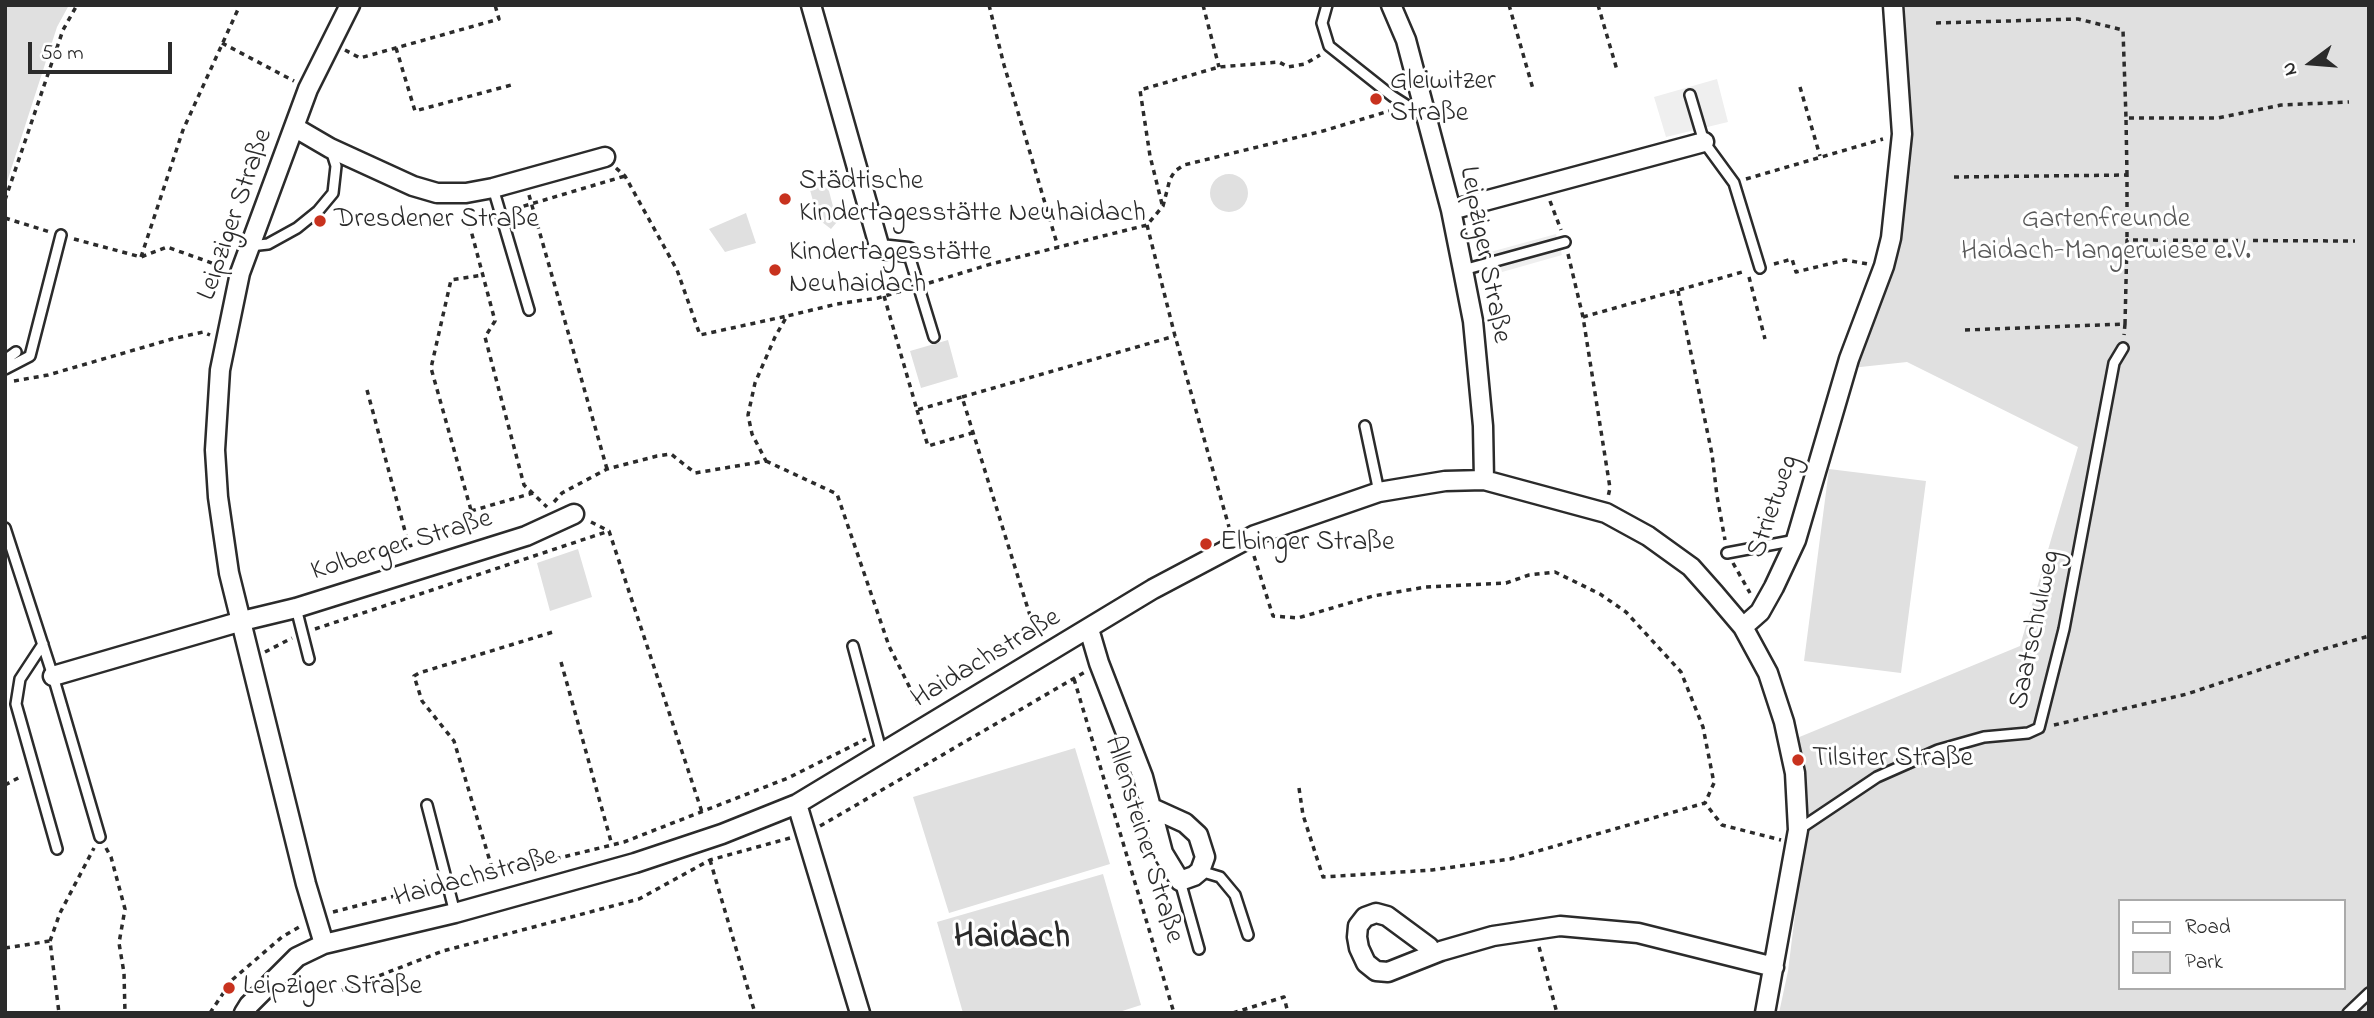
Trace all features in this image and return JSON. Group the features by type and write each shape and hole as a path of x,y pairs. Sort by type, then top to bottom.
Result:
{"street":[{"name":"Leipziger Straße","path":"324,944 315,917 223,538 215,450 220,370 240,273 308,89 350,5"},
{"path":"811,5 880,249 908,252"},
{"name":"Leipziger Straße","path":"1391,5 1406,40 1451,210 1463,270 1474,334 1483,426 1484,480"},
{"name":"Strietweg","path":"1743,627 1760,612 1796,540 1849,359 1884,266 1895,210 1902,134 1893,5"},
{"path":"294,127 330,148 412,186 437,193 466,193 493,188 605,157"},
{"path":"1451,210 1704,142"},
{"name":"Haidachstraße","path":"244,1013 248,1005 297,957 324,944 454,913 635,863 722,834 797,804 1153,589 1249,539 1379,492 1446,481 1484,480 1606,513 1648,536 1691,567 1743,627"},
{"name":"Kolberger Straße","path":"53,676 296,608 526,536 574,514"},
{"path":"1743,627 1768,673 1784,722 1795,773 1797,837 1765,1013"},
{"path":"1089,629 1099,663 1143,777 1163,853 1180,881 1200,871 1205,858 1203,847 1194,830 1169,814 1152,808"},
{"path":"797,804 860,1013"},
{"path":"1432,954 1493,936 1560,926 1638,933 1774,967"}],"lane":[{"path":"1327,5 1322,23 1329,46 1392,96 1426,118"},
{"path":"1690,95 1704,142 1734,183 1760,268"},
{"path":"250,246 268,244 297,228 318,211 333,193 336,166 330,148"},
{"path":"493,188 529,310"},
{"path":"5,369 30,356 61,235"},
{"path":"1463,270 1565,242"},
{"path":"908,252 934,337"},
{"name":"Saatschulweg","path":"1797,837 1877,777 1938,750 1984,737 2028,733 2039,728 2064,629 2114,363 2123,348"},
{"path":"5,360 16,352"},
{"path":"1365,426 1379,492"},
{"path":"5,528 53,676 100,837"},
{"path":"1727,552 1796,540"},
{"path":"296,608 309,659"},
{"path":"43,644 20,679 16,704 57,849"},
{"path":"853,646 882,754"},
{"path":"427,805 454,913"},
{"path":"1200,871 1220,877 1235,895 1248,935"},
{"path":"1180,881 1199,949"},
{"path":"2348,1013 2369,993"}],"path":[{"path":"5,200 62,30 77,5"},
{"path":"141,257 183,130 240,5"},
{"path":"325,55 342,49 360,58 499,19 495,5"},
{"path":"989,5 1058,247"},
{"path":"1203,5 1219,67"},
{"path":"1509,5 1533,89"},
{"path":"1598,5 1617,71"},
{"path":"1936,23 2078,19 2123,30 2127,175 2123,348"},
{"path":"222,43 308,89"},
{"path":"1163,206 1150,156 1140,90 1219,67 1279,62 1288,67 1305,64 1318,57 1329,46"},
{"path":"396,48 415,111 515,84"},
{"path":"1800,88 1820,156"},
{"path":"2126,118 2218,118 2281,105 2350,102"},
{"path":"1734,183 1902,134"},
{"path":"605,157 625,176 677,270 700,335 787,316"},
{"path":"1954,177 2127,175"},
{"path":"525,180 607,469"},
{"path":"1544,185 1565,242 1583,317 1610,488 1606,513"},
{"path":"5,218 141,257 167,247 240,273"},
{"path":"1147,225 1175,336 1231,533 1233,523"},
{"path":"2127,240 2355,241"},
{"path":"1760,268 1792,258 1796,272 1845,260 1884,266"},
{"path":"1583,317 1747,271 1765,339"},
{"path":"367,390 409,546 475,528 431,368 451,280 483,275"},
{"path":"1678,291 1713,454 1727,552 1760,612"},
{"path":"884,296 928,446 972,433"},
{"path":"1965,330 2125,324"},
{"path":"5,383 48,375 204,332 226,340"},
{"path":"917,410 1175,336"},
{"path":"961,397 1042,657"},
{"path":"766,461 838,494 889,646 920,708 909,714"},
{"path":"471,511 533,493"},
{"path":"574,514 609,531 702,812"},
{"path":"252,658 303,633 609,531"},
{"path":"1249,539 1273,616 1298,618 1373,596 1426,587 1506,583 1529,575 1555,572 1600,594 1626,612 1681,672 1703,727 1714,783 1705,803 1510,859 1432,870 1323,877 1303,815 1299,788"},
{"path":"492,868 454,741 422,701 414,676 553,632"},
{"path":"1037,639 1047,633"},
{"path":"2039,728 2187,694 2369,636"},
{"path":"561,662 612,845"},
{"name":"Allensteiner Straße","path":"1074,679 1174,1013"},
{"path":"210,1013 232,980 282,937 315,917 446,883 492,868 555,859 624,842 788,778 875,734"},
{"path":"1705,803 1722,825 1797,837"},
{"path":"59,1013 50,940 60,913 100,837"},
{"path":"100,837 111,857 125,909 119,943 124,973 125,1013"},
{"path":"710,860 755,1013"},
{"path":"1534,929 1557,1013"},
{"path":"5,948 50,940"},
{"path":"1233,1013 1284,997 1288,1013"}],"shaded area":[{"path":"1717,79 1728,122 1666,137 1654,97"},
{"path":"1556,234 1562,255 1488,276 1483,254"}],"green space":[{"path":"5,5 69,5 57,27 5,188"},
{"name":"Gartenfreunde Haidach-Mangerwiese e.V.","path":"1896,5 2369,5 2369,1013 1779,1013 1788,971 1804,843 1804,776 1797,738 2020,646 2078,447 1907,362 1851,368 1892,246"},
{"path":"1229,174 1242,180 1248,193 1242,206 1229,212 1216,206 1210,193 1216,180"},
{"path":"820,180 829,191 837,222 831,229 818,219 810,190"},
{"path":"746,213 756,243 725,252 709,229"},
{"path":"948,340 958,377 921,388 910,351"},
{"path":"1829,469 1926,481 1901,673 1804,661"},
{"path":"578,549 592,597 550,611 537,563"},
{"path":"1075,748 1110,864 949,913 913,797"},
{"path":"1103,874 1141,1005 1116,1013 963,1013 937,922"}],"place":[{"name":"Gleiwitzer Straße","path":"1376,99"},
{"name":"Städtische Kindertagesstätte Neuhaidach","path":"785,199"},
{"name":"Dresdener Straße","path":"320,221"},
{"name":"Kindertagesstätte Neuhaidach","path":"775,270"},
{"name":"Elbinger Straße","path":"1206,544"},
{"name":"Tilsiter Straße","path":"1798,760"},
{"name":"Leipziger Straße","path":"229,988"}],"district":[{"name":"Haidach","path":"1012,940"}]}
